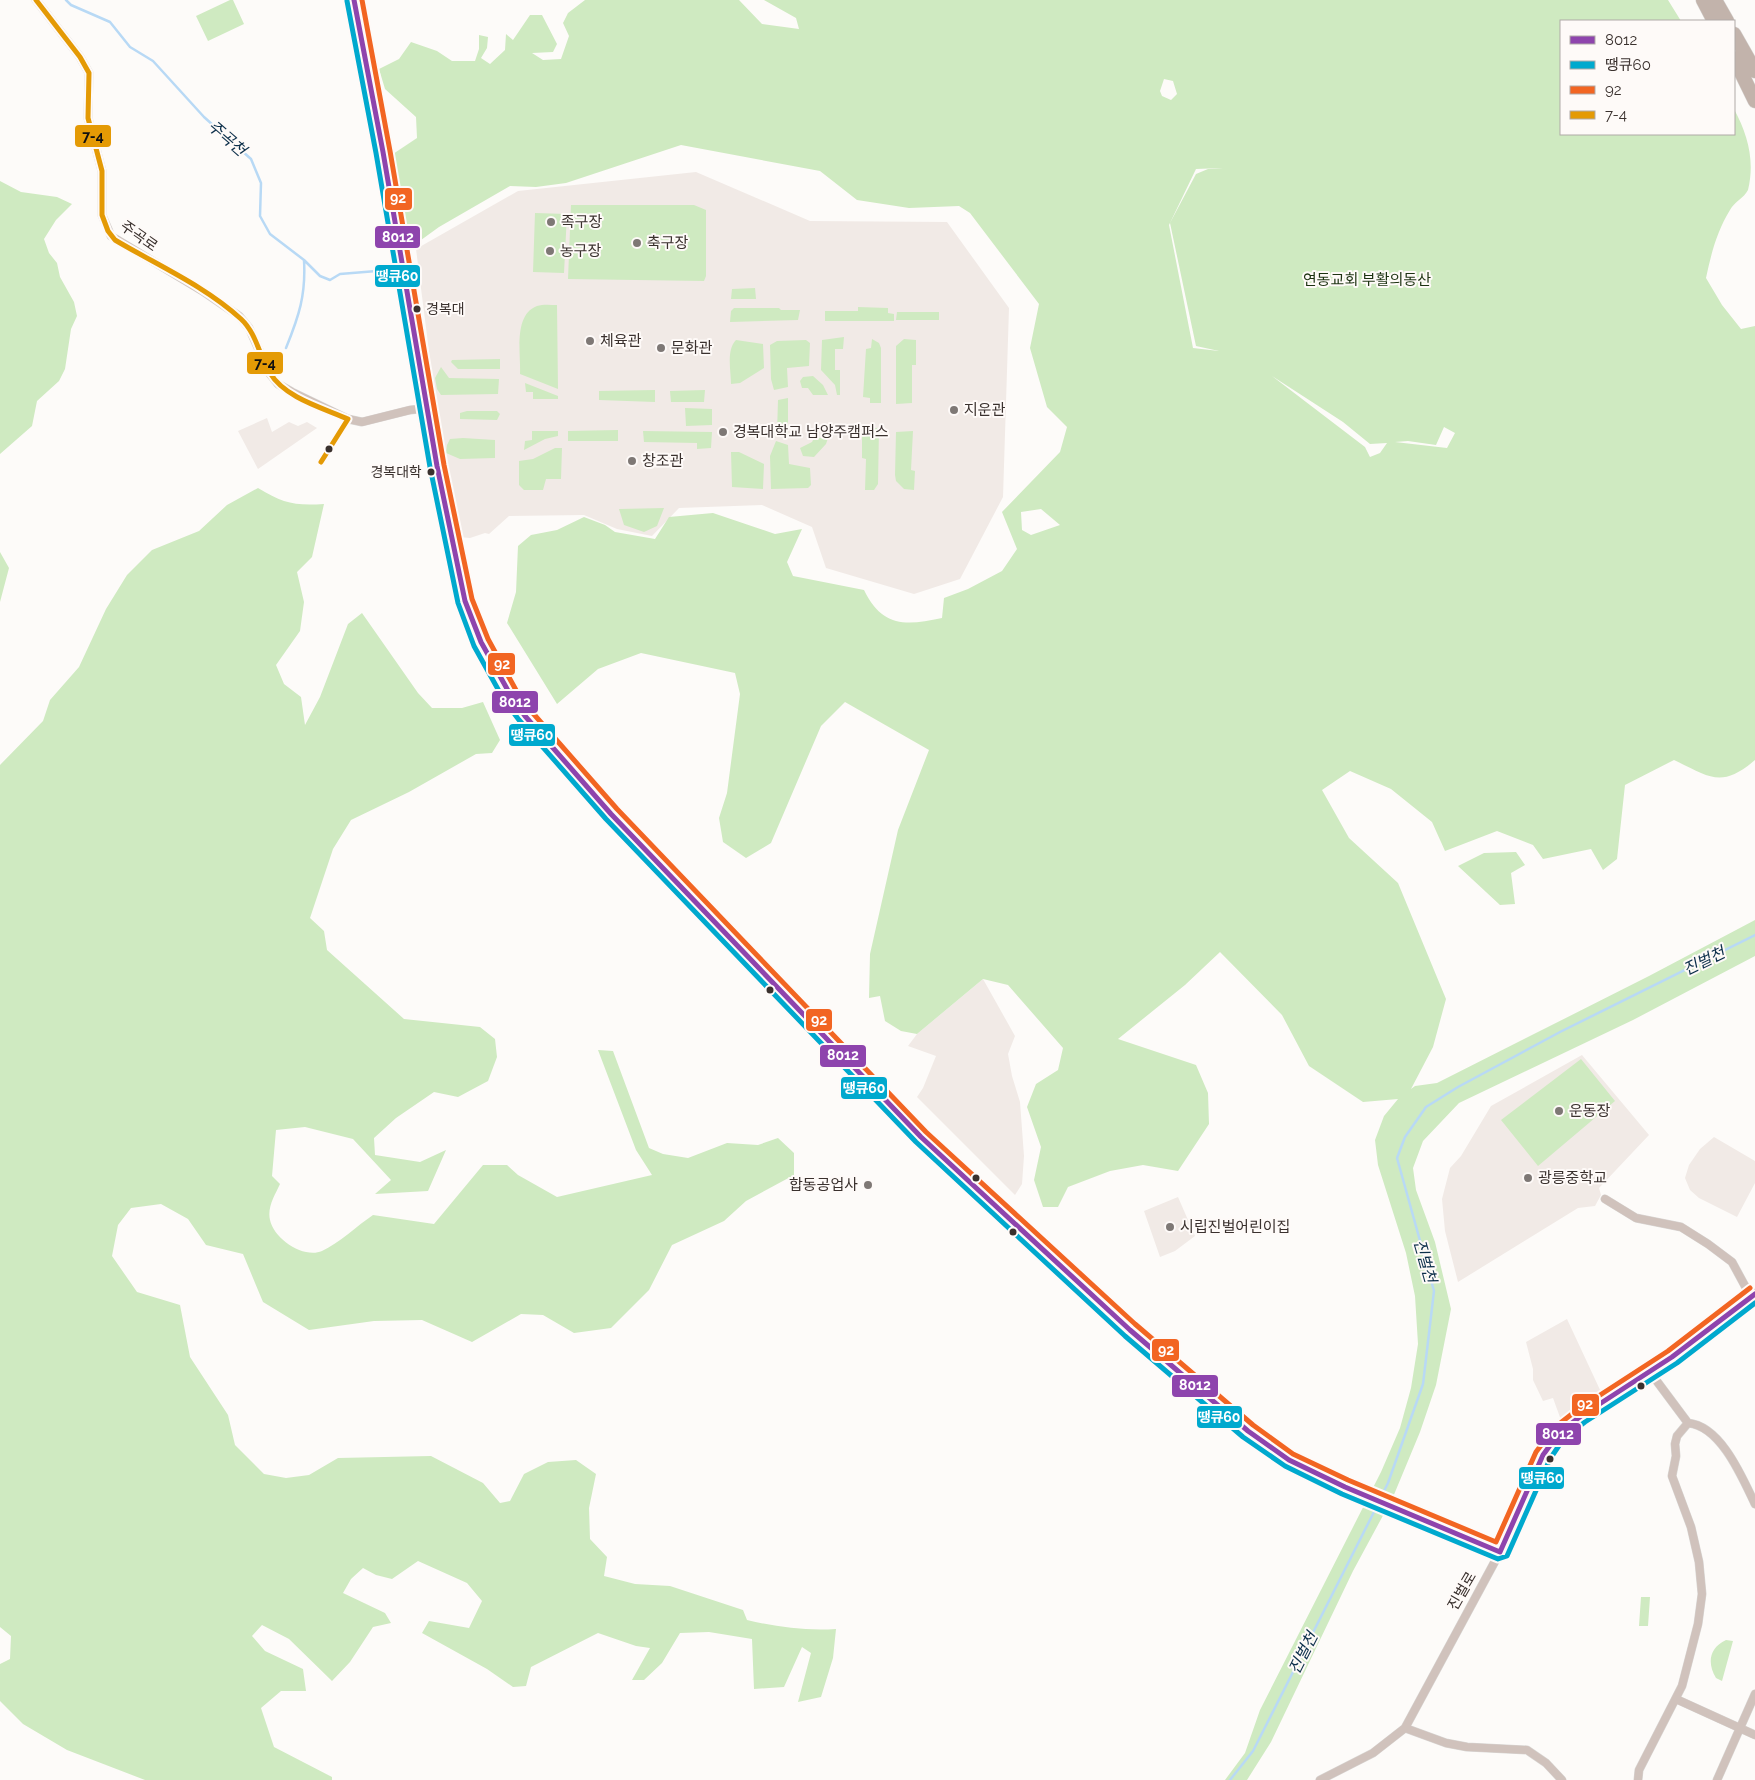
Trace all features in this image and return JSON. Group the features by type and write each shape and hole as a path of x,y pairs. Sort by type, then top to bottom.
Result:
{"highway":[{"path":"1703,0 1713,20"},
{"path":"1714,0 1726,20"},
{"path":"1735,36 1755,71"},
{"path":"1735,60 1755,100"}],"street":[{"name":"주곡로","path":"36,0 80,57 89,73 88,118 102,172 102,215 111,236 204,292 239,316 249,328 270,374 278,384 292,392 348,419 362,422 410,410 429,408"},
{"path":"354,0 429,408 437,466 467,608 492,664 525,716 611,814 921,1137 1130,1330 1271,1450 1297,1465 1500,1552"},
{"path":"1605,1199 1636,1218 1681,1227 1708,1244 1732,1262 1753,1295"},
{"name":"진벌로","path":"1320,1780 1374,1752 1405,1728 1500,1552 1524,1495 1552,1442 1568,1424 1650,1372 1753,1295"},
{"path":"1650,1372 1688,1423 1697,1424 1714,1435 1733,1462 1755,1504"},
{"path":"1638,1780 1642,1764 1676,1699 1692,1650 1702,1594 1699,1562 1691,1527 1672,1476 1677,1436 1688,1423"},
{"path":"1717,1780 1755,1694"},
{"path":"1676,1699 1755,1735"},
{"path":"1405,1728 1446,1743 1467,1747 1527,1750 1541,1759 1562,1780"}],"shaded area":[{"name":"경복대학교 남양주캠퍼스","path":"696,172 810,221 947,222 1009,308 1003,497 960,579 914,594 826,568 812,527 762,505 679,508 652,536 617,529 584,515 509,516 489,534 485,533 470,538 459,537 431,367 416,249 518,191"},
{"path":"267,418 272,432 289,422 298,426 307,422 317,428 258,469 238,431"},
{"path":"983,979 1015,1036 1008,1054 1020,1102 1024,1156 1022,1184 1015,1195 917,1097 923,1088 936,1056 908,1046 917,1034"},
{"name":"광릉중학교","path":"1582,1055 1649,1135 1599,1188 1601,1195 1595,1206 1578,1208 1458,1282 1445,1231 1442,1199 1450,1168 1461,1156 1491,1106"},
{"path":"1714,1137 1755,1161 1755,1183 1737,1217 1699,1198 1690,1190 1685,1178 1689,1165 1700,1149"},
{"name":"시립진벌어린이집","path":"1178,1197 1195,1236 1175,1251 1160,1257 1144,1211"},
{"path":"1567,1319 1601,1392 1596,1398 1561,1420 1553,1398 1543,1401 1533,1380 1533,1369 1526,1342"}],"green space":[{"path":"233,0 244,24 208,41 196,16"},
{"name":"연동교회 부활의동산","path":"585,0 739,0 762,24 799,29 796,18 764,0 1668,0 1680,20 1560,20 1560,135 1735,135 1735,111 1743,129 1749,148 1751,169 1748,190 1732,207 1721,226 1712,251 1706,278 1722,305 1741,329 1755,326 1755,760 1733,775 1715,777 1706,775 1674,760 1625,785 1617,859 1603,870 1591,849 1543,859 1533,845 1497,831 1445,851 1432,822 1391,789 1350,771 1322,790 1349,838 1398,883 1446,999 1433,1047 1411,1089 1415,1086 1437,1083 1755,920 1755,956 1633,1020 1459,1103 1423,1141 1413,1168 1416,1190 1435,1242 1451,1309 1436,1385 1420,1432 1393,1497 1353,1571 1271,1742 1247,1780 1225,1780 1245,1753 1260,1710 1381,1472 1400,1428 1411,1388 1418,1344 1415,1296 1406,1253 1378,1165 1375,1140 1384,1116 1398,1099 1363,1102 1309,1066 1282,1015 1220,952 1185,985 1118,1039 1196,1065 1208,1093 1209,1124 1178,1171 1143,1165 1110,1171 1068,1187 1058,1207 1043,1207 1034,1180 1041,1147 1027,1107 1036,1084 1058,1070 1063,1048 1008,985 983,979 917,1034 901,1031 885,1021 880,996 869,998 870,954 898,830 929,750 845,702 821,726 771,843 746,858 723,842 719,818 727,793 740,694 735,673 641,653 598,669 557,704 507,623 516,592 518,546 531,535 557,530 584,517 605,525 615,532 655,539 669,517 713,513 775,534 802,529 787,562 793,576 864,590 879,611 896,621 929,621 942,618 944,598 968,589 1002,571 1017,549 1002,512 1060,452 1067,427 1047,407 1030,348 1039,304 970,213 959,206 909,208 857,200 820,171 681,145 566,183 536,187 510,186 439,227 410,248 390,156 417,138 416,117 385,89 379,69 399,59 411,42 437,51 452,61 475,61 479,49 479,35 488,37 487,48 481,58 490,64 505,50 506,34 513,40 530,15 542,15 557,44 553,52 532,53 543,60 561,59 569,36 563,23 568,13","holes":["1164,79 1173,81 1177,94 1171,100 1162,96 1160,91","1223,168 1208,169 1196,174 1170,223 1196,346 1219,351 1193,348 1169,225 1196,169","1272,376 1343,422 1370,444 1387,443 1380,453 1370,457 1365,447","1444,427 1455,433 1447,448 1395,442 1408,441 1436,445","1041,509 1060,525 1031,535 1022,530 1021,512"]},
{"path":"0,181 21,192 57,197 72,204 56,220 44,239 49,253 57,263 60,277 74,302 77,316 71,329 65,369 59,381 37,401 32,426 0,454"},
{"name":"축구장","path":"571,205 694,205 706,210 706,276 704,281 568,279"},
{"name":"농구장","path":"535,213 567,214 564,273 533,272"},
{"path":"755,288 756,299 731,299 732,289"},
{"path":"539,305 557,305 558,389 520,374 519,346 521,326 529,311"},
{"path":"858,307 888,308 888,313 894,314 894,321 825,321 825,311 858,311"},
{"path":"734,308 800,310 798,320 730,322 731,311"},
{"path":"897,312 939,312 939,320 896,320"},
{"path":"844,337 843,349 835,349 835,370 840,370 840,395 837,395 835,385 821,370 822,340"},
{"path":"872,339 879,343 881,348 881,403 870,403 870,398 863,397 866,349 871,348"},
{"path":"904,339 916,340 916,365 912,365 912,403 896,404 896,346"},
{"path":"736,340 763,344 764,368 740,383 731,384 730,355"},
{"path":"806,340 810,343 809,366 787,368 788,387 774,390 771,379 770,345 777,341"},
{"path":"500,359 500,369 458,369 451,362 452,360"},
{"path":"441,367 449,378 499,379 498,394 441,395 437,389 435,378"},
{"path":"813,376 823,385 828,395 813,395 808,388 802,388 800,381 803,377"},
{"path":"525,383 558,396 558,399 533,399 533,392 526,392"},
{"path":"655,390 655,402 599,400 599,391"},
{"path":"705,390 704,402 671,402 670,391"},
{"path":"788,398 788,436 777,433 778,400"},
{"path":"685,408 712,409 712,425 686,426"},
{"path":"467,411 497,411 500,414 497,420 460,419 460,413"},
{"path":"870,428 879,428 878,484 874,490 865,490 866,459 862,458 862,433 870,433"},
{"path":"618,430 618,441 568,441 568,431"},
{"path":"532,431 558,431 558,436 545,439 524,450 525,441 532,440"},
{"path":"643,431 712,432 711,448 697,449 697,443 644,442"},
{"path":"913,431 911,470 915,471 914,490 904,489 896,481 895,475 896,432"},
{"path":"814,438 828,438 826,444 814,457 803,456 800,448 812,442"},
{"path":"450,439 495,440 495,458 460,459 446,453"},
{"path":"776,441 788,445 789,464 810,468 811,485 808,488 771,489 770,456"},
{"path":"555,448 562,448 561,479 546,479 543,490 524,490 519,485 519,461 533,459"},
{"path":"731,452 739,452 764,464 763,489 732,487"},
{"path":"258,488 282,500 297,504 324,504 312,557 297,572 304,602 300,631 276,665 284,684 301,697 305,725 320,697 348,624 362,613 418,693 432,708 462,708 483,702 500,740 492,753 476,754 409,792 351,820 333,849 310,918 324,931 327,950 404,1019 480,1027 495,1039 497,1057 488,1081 458,1097 434,1092 396,1118 374,1138 375,1155 420,1162 446,1150 428,1191 375,1194 391,1180 353,1139 305,1127 276,1130 272,1176 280,1184 272,1201 269,1215 277,1234 299,1250 315,1253 335,1244 373,1215 434,1224 483,1165 507,1165 518,1175 557,1197 652,1175 636,1150 598,1050 613,1051 649,1148 663,1154 688,1158 727,1143 758,1145 778,1138 794,1153 794,1175 746,1201 724,1221 672,1245 649,1290 611,1328 574,1333 543,1315 521,1314 472,1342 422,1320 374,1321 309,1330 263,1302 243,1254 206,1245 188,1219 161,1204 131,1208 118,1225 112,1256 137,1292 180,1305 190,1357 228,1415 235,1445 264,1474 286,1478 309,1475 338,1458 431,1456 483,1483 500,1503 510,1501 524,1474 548,1462 576,1460 596,1474 589,1508 590,1539 607,1557 604,1576 635,1584 670,1586 743,1610 747,1620 791,1628 836,1629 833,1658 821,1697 798,1702 811,1653 802,1647 784,1687 754,1689 752,1639 709,1632 680,1633 662,1663 644,1680 632,1680 650,1648 636,1646 598,1633 531,1667 526,1686 513,1687 487,1669 422,1633 429,1621 469,1628 482,1601 467,1583 418,1561 392,1579 376,1575 363,1568 351,1579 343,1593 385,1613 391,1623 373,1627 350,1662 332,1681 289,1639 262,1625 252,1636 265,1651 303,1669 306,1691 281,1691 261,1708 274,1747 332,1777 332,1780 145,1780 67,1750 23,1724 0,1701 0,1664 10,1659 11,1636 0,1627 0,765 43,721 50,700 79,667 106,609 127,575 152,550 199,531 227,505"},
{"path":"664,508 657,526 644,532 624,525 619,509"},
{"path":"0,552 9,568 0,602"},
{"path":"1516,852 1525,865 1511,873 1515,904 1500,905 1458,866 1484,853"},
{"name":"운동장","path":"1581,1059 1615,1101 1538,1166 1501,1120"},
{"path":"1641,1597 1650,1597 1648,1626 1639,1626"},
{"path":"1726,1640 1733,1641 1722,1681 1716,1678 1713,1672 1711,1656 1716,1647"}],"waterway":[{"name":"주곡천","path":"66,0 71,5 110,22 130,47 153,61 204,117 251,159 261,183 260,216 270,234 304,260 304,284 301,305 286,348"},
{"path":"304,260 320,276 330,280 340,274 389,270"},
{"name":"진벌천","path":"1380,1499 1388,1483 1423,1384 1434,1291 1397,1158 1405,1137 1426,1107 1458,1087 1560,1032 1755,935"},
{"name":"진벌천","path":"1230,1780 1253,1751 1378,1504"}],"transit line":[{"name":"7-4","path":"36,0 80,57 89,73 88,118 102,171 102,215 108,231 115,240 212,296 241,319 251,331 270,373 285,389 305,401 348,419 321,462"},
{"name":"8012","path":"354,0 383,152 437,466 465,601 481,642 511,696 525,716 611,814 921,1137 1130,1330 1248,1431 1289,1460 1345,1487 1500,1552 1543,1455 1559,1433 1581,1416 1672,1357 1755,1294"},
{"name":"92","path":"362,0 444,465 472,599 488,639 517,692 531,711 617,809 926,1132 1135,1324 1253,1425 1293,1454 1348,1480 1496,1542 1536,1452 1554,1428 1577,1410 1668,1351 1750,1288"},
{"name":"땡큐60","path":"347,1 376,153 430,467 458,603 474,646 504,700 519,720 606,819 916,1142 1125,1336 1243,1437 1285,1466 1342,1494 1498,1559 1507,1556 1550,1459 1564,1438 1585,1422 1677,1363 1755,1303"}],"place":[{"name":"족구장","path":"551,222"},
{"name":"축구장","path":"637,243"},
{"name":"농구장","path":"550,251"},
{"name":"경복대","path":"417,309"},
{"name":"체육관","path":"590,341"},
{"name":"문화관","path":"661,348"},
{"name":"지운관","path":"954,410"},
{"name":"경복대학교 남양주캠퍼스","path":"723,432"},
{"name":"창조관","path":"632,461"},
{"name":"경복대학","path":"431,472"},
{"name":"운동장","path":"1559,1111"},
{"name":"광릉중학교","path":"1528,1178"},
{"name":"합동공업사","path":"868,1185"},
{"name":"시립진벌어린이집","path":"1170,1227"}]}
